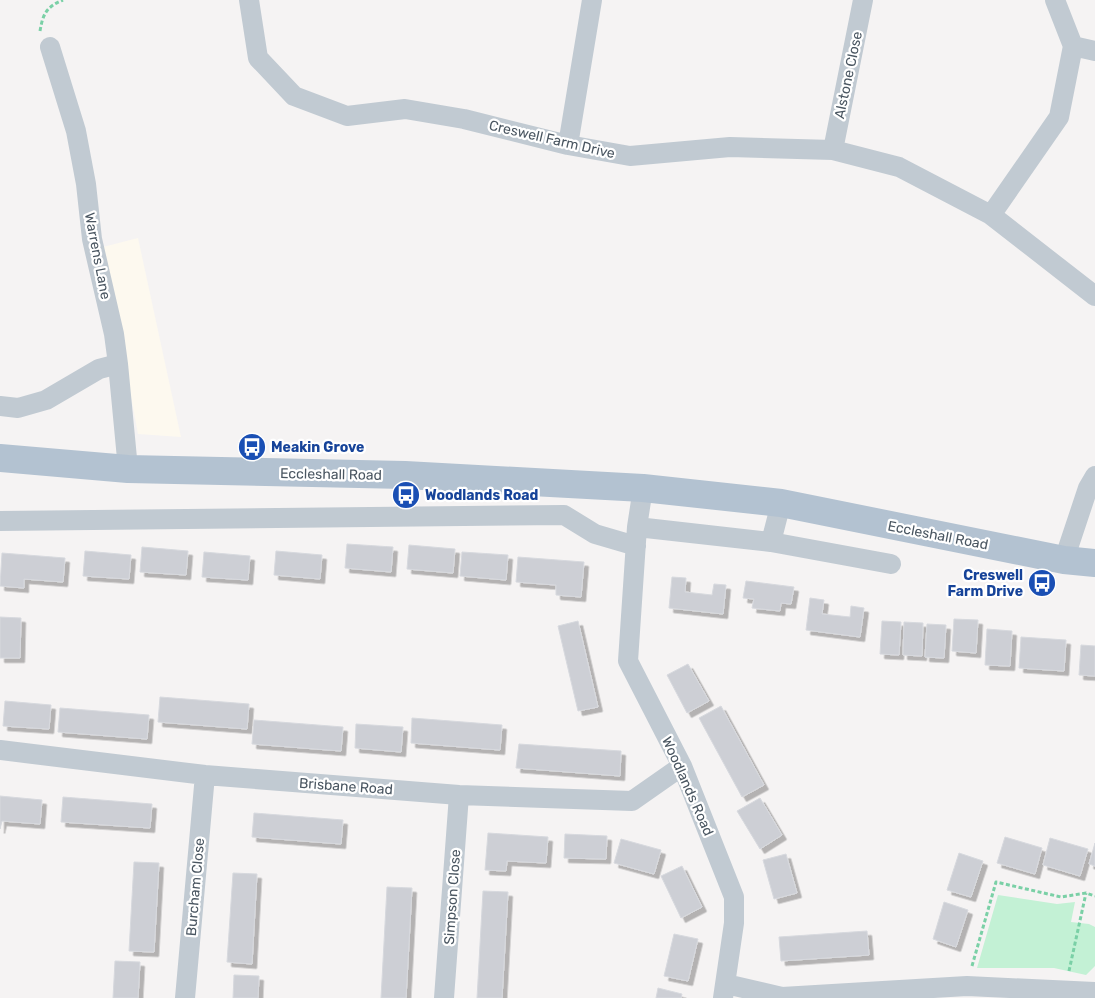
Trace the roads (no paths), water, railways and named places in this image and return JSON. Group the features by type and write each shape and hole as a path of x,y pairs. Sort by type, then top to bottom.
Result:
{"main road":[{"name":"Eccleshall Road","path":"0,458 128,469 405,475 643,488 781,504 1064,560 1095,563"}],"street":[{"name":"Creswell Farm Drive","path":"248,0 258,58 294,96 347,116 405,109 464,119 568,145 630,156 730,147 833,150 899,167 991,215 1095,296"},
{"path":"568,145 592,0"},
{"name":"Alstone Close","path":"833,150 864,0"},
{"path":"991,215 1059,117 1073,46 1055,0"},
{"path":"1073,46 1095,51"},
{"name":"Warrens Lane","path":"50,47 76,131 86,184 92,239 114,334 128,469"},
{"path":"0,406 18,408 46,400 99,370 118,364"},
{"path":"1064,560 1088,488 1095,476"},
{"name":"Woodlands Road","path":"643,488 636,536 628,661 682,766 734,897 734,923 724,991"},
{"path":"771,542 781,504"},
{"path":"0,521 564,515 595,534 771,542 892,564"},
{"name":"Brisbane Road","path":"0,750 205,775 459,795 632,801 682,766"},
{"name":"Burcham Close","path":"186,998 205,775"},
{"name":"Simpson Close","path":"444,998 459,795"},
{"path":"724,991 782,997 967,986 1051,992 1095,992"}],"place":[{"name":"Meakin Grove","path":"252,447"},
{"name":"Woodlands Road","path":"406,495"},
{"name":"Creswell Farm Drive","path":"1042,583"}]}
